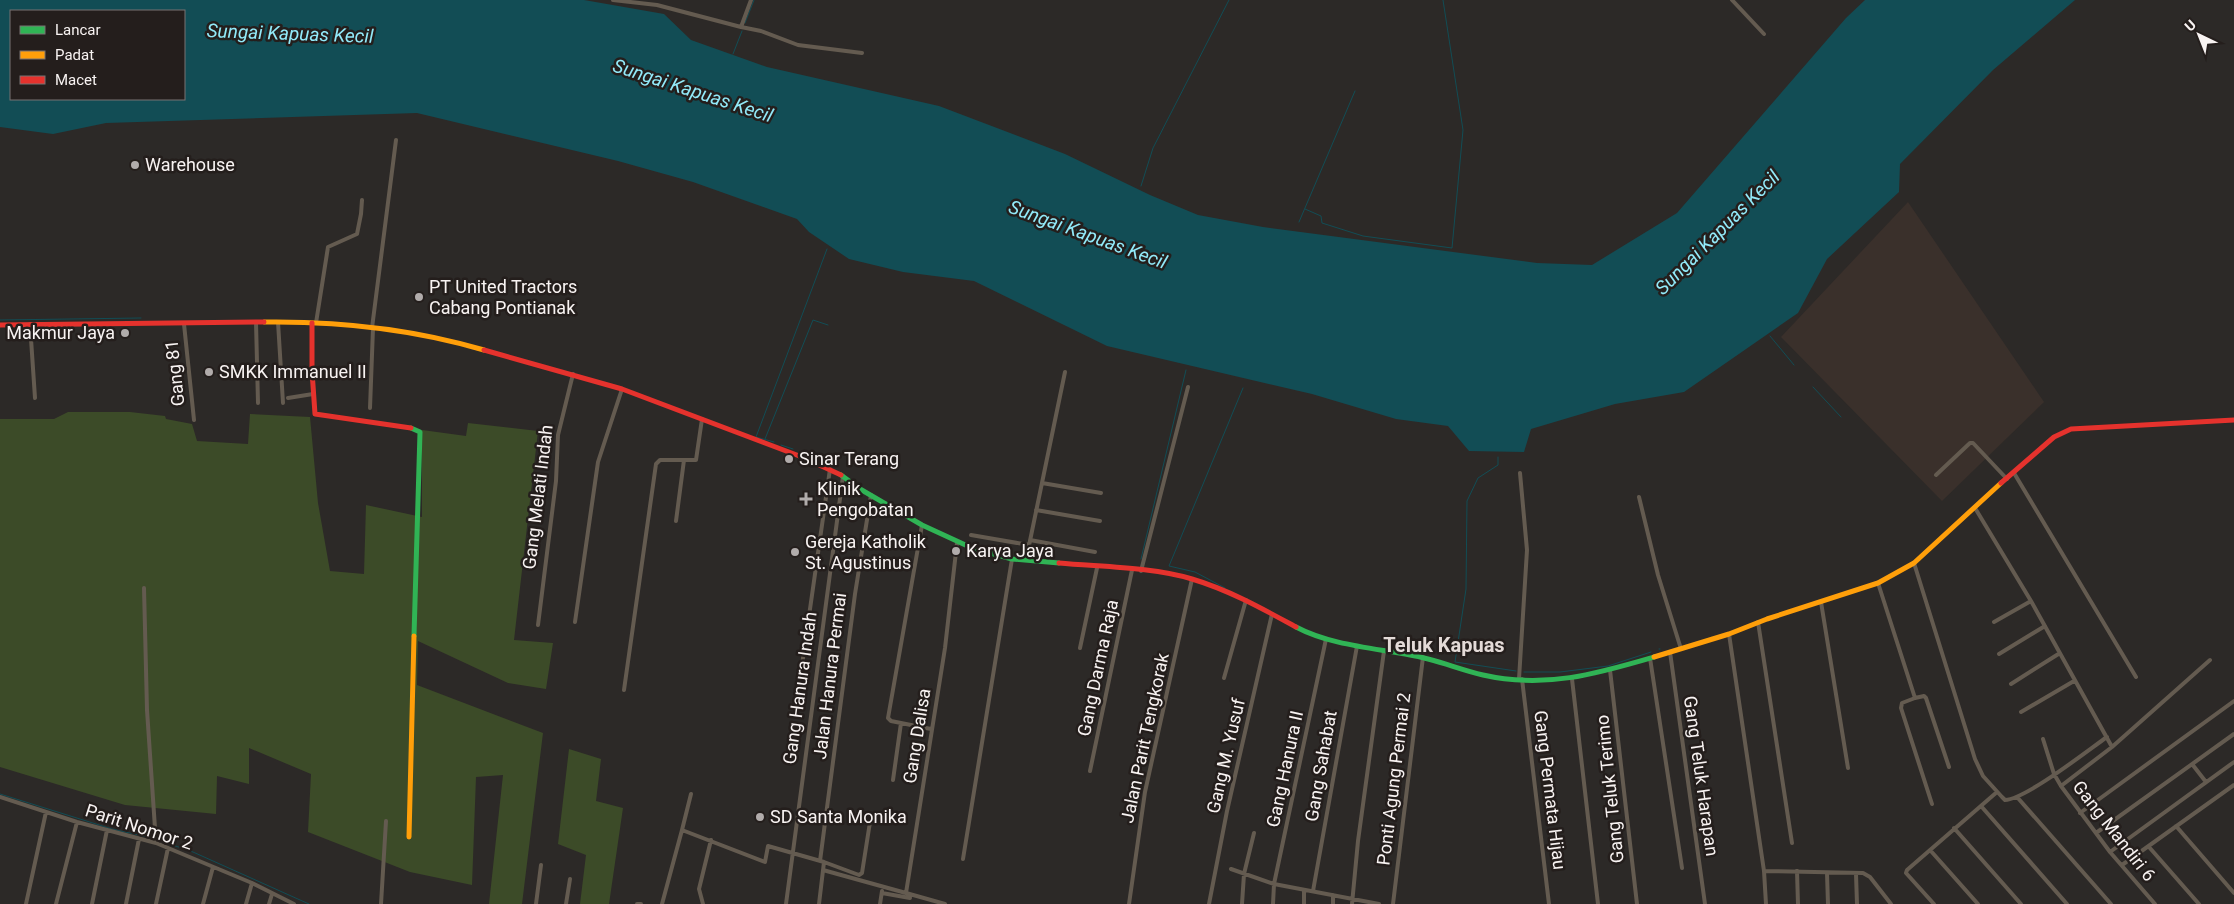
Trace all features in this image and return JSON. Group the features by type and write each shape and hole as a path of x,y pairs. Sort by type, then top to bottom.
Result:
{"main road":[{"path":"314,323 313,394 315,414 416,429 420,432 408,837"},
{"path":"0,325 314,323 373,328 443,338 622,389 830,469 922,525 957,543 1012,559 1164,573 1192,579 1246,600 1326,639 1424,657 1483,675 1521,679 1572,679 1610,670 1729,634 1758,622 1878,583 1914,563 2054,437 2071,429 2234,420"}],"street":[{"path":"613,0 657,5 761,31 798,45 862,53"},
{"path":"741,27 751,0"},
{"path":"1732,0 1764,34"},
{"path":"370,408 373,328 396,140"},
{"path":"314,323 328,247 356,234 361,220 362,200"},
{"path":"256,322 258,403"},
{"path":"278,322 284,403"},
{"path":"30,324 35,398"},
{"name":"Gang 81","path":"184,324 194,420"},
{"path":"1026,560 1065,372"},
{"name":"Gang Melati Indah","path":"538,625 556,481 558,435 573,374"},
{"path":"1141,571 1188,387"},
{"path":"575,622 598,462 622,389"},
{"path":"288,398 313,394"},
{"path":"624,690 656,464 659,460 694,461 697,458 702,419"},
{"path":"1936,475 1970,443 1973,443 2008,479"},
{"path":"676,521 684,460"},
{"path":"799,686 830,469"},
{"name":"Gang Permata Hijau","path":"1520,473 1527,550 1521,679 1550,904"},
{"path":"2014,473 2136,677"},
{"name":"Gang Hanura Indah","path":"786,904 843,476"},
{"path":"1042,482 1101,493"},
{"name":"Jalan Hanura Permai","path":"819,904 823,870 822,861 852,611 871,495"},
{"path":"1639,498 1658,575 1681,649"},
{"path":"1975,508 2031,601 2112,747"},
{"path":"1036,510 1100,521"},
{"path":"922,525 888,718 890,721 931,729"},
{"path":"971,534 1095,552"},
{"name":"Gang Dalisa","path":"906,893 945,648 957,543"},
{"path":"963,859 1012,559"},
{"path":"1914,563 1975,759 1983,776 2005,800 2017,797 2107,737"},
{"path":"1080,648 1096,568"},
{"name":"Gang Darma Raja","path":"1090,771 1132,570"},
{"name":"Jalan Parit Tengkorak","path":"1129,904 1145,792 1192,579"},
{"path":"1878,583 1915,698"},
{"path":"144,588 147,710 156,843"},
{"path":"1224,678 1246,600"},
{"path":"1994,622 2031,601"},
{"path":"1821,602 1848,768"},
{"name":"Gang M. Yusuf","path":"1209,904 1225,820 1272,614"},
{"path":"1758,622 1792,843"},
{"path":"1999,654 2045,626"},
{"path":"1729,634 1764,871 1766,904"},
{"name":"Gang Hanura II","path":"1273,904 1274,884 1326,639"},
{"name":"Gang Sahabat","path":"1313,891 1357,646"},
{"path":"1352,904 1384,651"},
{"name":"Gang Teluk Harapan","path":"1670,652 1706,904"},
{"path":"2012,684 2060,653"},
{"name":"Ponti Agung Permai 2","path":"1393,904 1424,657"},
{"path":"1650,658 1682,868"},
{"path":"2061,786 2112,747 2210,660"},
{"name":"Gang Teluk Terimo","path":"1610,670 1637,904"},
{"path":"1572,679 1598,904"},
{"path":"2021,712 2074,681"},
{"path":"1932,804 1901,705 1915,698 1926,698 1948,767"},
{"path":"2080,813 2234,701"},
{"path":"893,780 901,723"},
{"path":"2096,833 2234,734"},
{"name":"Gang Mandiri 6","path":"2043,739 2054,774 2061,786 2110,852 2155,904"},
{"path":"2110,852 2234,762"},
{"path":"2192,764 2206,782"},
{"path":"2122,865 2234,784"},
{"path":"1934,904 1906,873 1907,870 1997,792"},
{"path":"662,904 691,794"},
{"name":"Parit Nomor 2","path":"0,797 77,822 156,843 294,904"},
{"path":"2017,797 2111,904"},
{"path":"1981,806 2066,904"},
{"path":"26,904 46,812"},
{"path":"381,904 386,821"},
{"path":"56,904 77,822"},
{"path":"682,830 765,862 768,846 792,851 860,875 870,822"},
{"path":"2176,826 2234,893"},
{"path":"1954,828 2022,904"},
{"path":"92,904 107,830"},
{"path":"1242,904 1244,874 1254,833"},
{"path":"126,904 140,839"},
{"path":"702,904 699,889 711,840"},
{"path":"2149,847 2199,904"},
{"path":"156,904 168,848"},
{"path":"1930,850 1978,904"},
{"path":"536,904 541,866"},
{"path":"203,904 213,867"},
{"path":"1231,868 1274,884 1378,904"},
{"path":"823,870 945,904"},
{"path":"1764,871 1868,875 1891,904"},
{"path":"1797,871 1798,904"},
{"path":"1827,873 1828,904"},
{"path":"1856,874 1857,904"},
{"path":"566,904 570,879"},
{"path":"246,904 252,884"},
{"path":"880,904 883,886"},
{"path":"1304,890 1304,904"},
{"path":"882,893 910,898"},
{"path":"268,904 272,894"},
{"path":"1333,895 1333,904"},
{"path":"926,898 926,904"},
{"path":"1886,898 1886,904"}],"shaded area":[{"path":"1908,202 2044,402 1942,501 1781,337"}],"green space":[{"path":"68,412 130,412 165,416 166,419 192,424 197,441 248,444 250,414 310,417 318,503 330,571 364,574 366,505 422,517 422,430 466,436 468,423 538,431 514,640 553,643 546,689 508,683 418,641 417,685 543,733 522,904 489,904 503,775 476,777 472,885 410,872 308,832 311,774 249,748 249,784 217,776 216,814 125,805 0,767 0,419 54,419"},
{"path":"569,749 601,759 596,801 623,808 609,904 580,904 586,855 558,844"}],"water":[{"name":"Sungai Kapuas Kecil","path":"0,0 584,0 664,14 691,40 767,67 939,106 1065,154 1150,195 1198,215 1263,227 1537,263 1592,265 1677,213 1846,18 1865,0 2075,0 1993,70 1900,164 1899,192 1827,259 1798,313 1684,392 1615,404 1531,429 1524,452 1469,451 1448,426 1396,419 1312,394 1107,346 974,281 903,272 849,259 809,232 797,219 693,182 618,161 417,113 106,123 53,134 0,127"}],"waterway":[{"path":"745,23 754,0"},
{"path":"1141,186 1153,148 1229,0"},
{"path":"1305,209 1321,216 1322,223 1363,236 1452,248 1463,130 1443,0"},
{"path":"733,54 742,31"},
{"path":"1299,222 1355,91"},
{"path":"774,442 756,437 827,249"},
{"path":"0,320 141,318"},
{"path":"765,439 813,320 828,325"},
{"path":"1770,336 1794,365"},
{"path":"1141,559 1186,370"},
{"path":"1813,387 1841,417"},
{"path":"1225,588 1195,572 1169,566 1243,388"},
{"path":"781,445 793,449"},
{"path":"1498,457 1498,465 1478,478 1467,501 1466,589 1455,662 1516,671"},
{"path":"1524,672 1560,672 1608,666 1651,652"},
{"path":"0,794 112,829 152,838 193,852 309,904"}],"traffic: fast":[{"path":"411,428 420,432 414,636"},
{"path":"841,475 860,489 922,525 972,548 1012,559 1059,563"},
{"path":"1296,627 1337,642 1419,657 1483,675 1506,679 1549,680 1570,678 1654,657"}],"traffic: slow":[{"path":"264,322 320,323 375,328 430,337 484,350"},
{"path":"1654,657 1729,634 1767,619 1878,583 1914,563 2001,483"},
{"path":"409,837 414,636"}],"traffic: jam":[{"path":"0,325 264,322"},
{"path":"312,323 312,371 315,414 411,428"},
{"path":"484,350 622,389 802,457 841,475"},
{"path":"2001,483 2054,437 2071,429 2234,420"},
{"path":"1059,563 1144,570 1192,579 1232,594 1296,627"}],"place":[{"name":"Warehouse","path":"135,165"},
{"name":"PT United Tractors Cabang Pontianak","path":"419,297"},
{"name":"Makmur Jaya","path":"125,333"},
{"name":"SMKK Immanuel II","path":"209,372"},
{"name":"Sinar Terang","path":"789,459"},
{"name":"Klinik Pengobatan","path":"806,499"},
{"name":"Karya Jaya","path":"956,551"},
{"name":"Gereja Katholik St. Agustinus","path":"795,552"},
{"name":"SD Santa Monika","path":"760,817"}],"district":[{"name":"Teluk Kapuas","path":"1444,645"}]}
